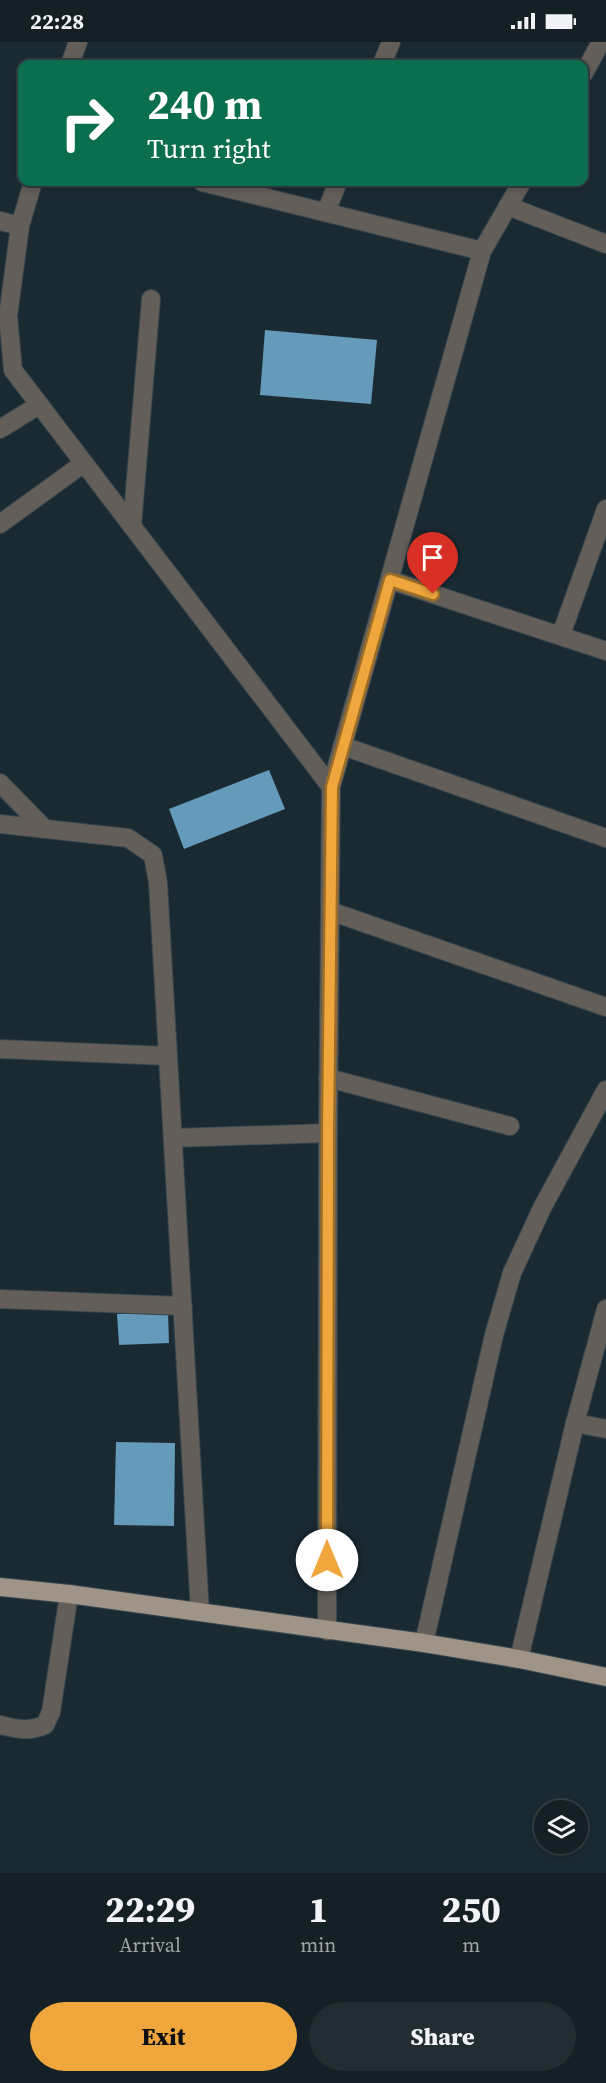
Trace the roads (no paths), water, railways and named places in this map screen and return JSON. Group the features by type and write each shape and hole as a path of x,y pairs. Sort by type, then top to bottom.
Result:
{"main road":[{"path":"0,1587 69,1594 424,1643 606,1677"}],"street":[{"path":"71,60 78,42"},
{"path":"384,60 391,42"},
{"path":"588,66 601,42"},
{"path":"32,186 20,226 8,316 13,370 332,787"},
{"path":"219,186 482,251"},
{"path":"326,212 336,186"},
{"path":"327,1631 328,1078 332,787 482,251 520,186"},
{"path":"508,206 606,244"},
{"path":"0,221 20,226"},
{"path":"132,526 151,299"},
{"path":"0,429 39,405"},
{"path":"0,524 84,463"},
{"path":"561,635 606,509"},
{"path":"390,580 606,651"},
{"path":"343,746 606,838"},
{"path":"0,783 45,829"},
{"path":"0,824 128,838 153,855 158,883 200,1612"},
{"path":"330,911 606,1007"},
{"path":"0,1049 168,1056"},
{"path":"328,1078 510,1126"},
{"path":"424,1643 494,1335 513,1273 542,1208 606,1090"},
{"path":"173,1138 328,1132"},
{"path":"0,1299 183,1306"},
{"path":"519,1659 575,1423 606,1309"},
{"path":"575,1423 606,1429"},
{"path":"0,1725 34,1730 45,1725 51,1712 69,1594"}]}
